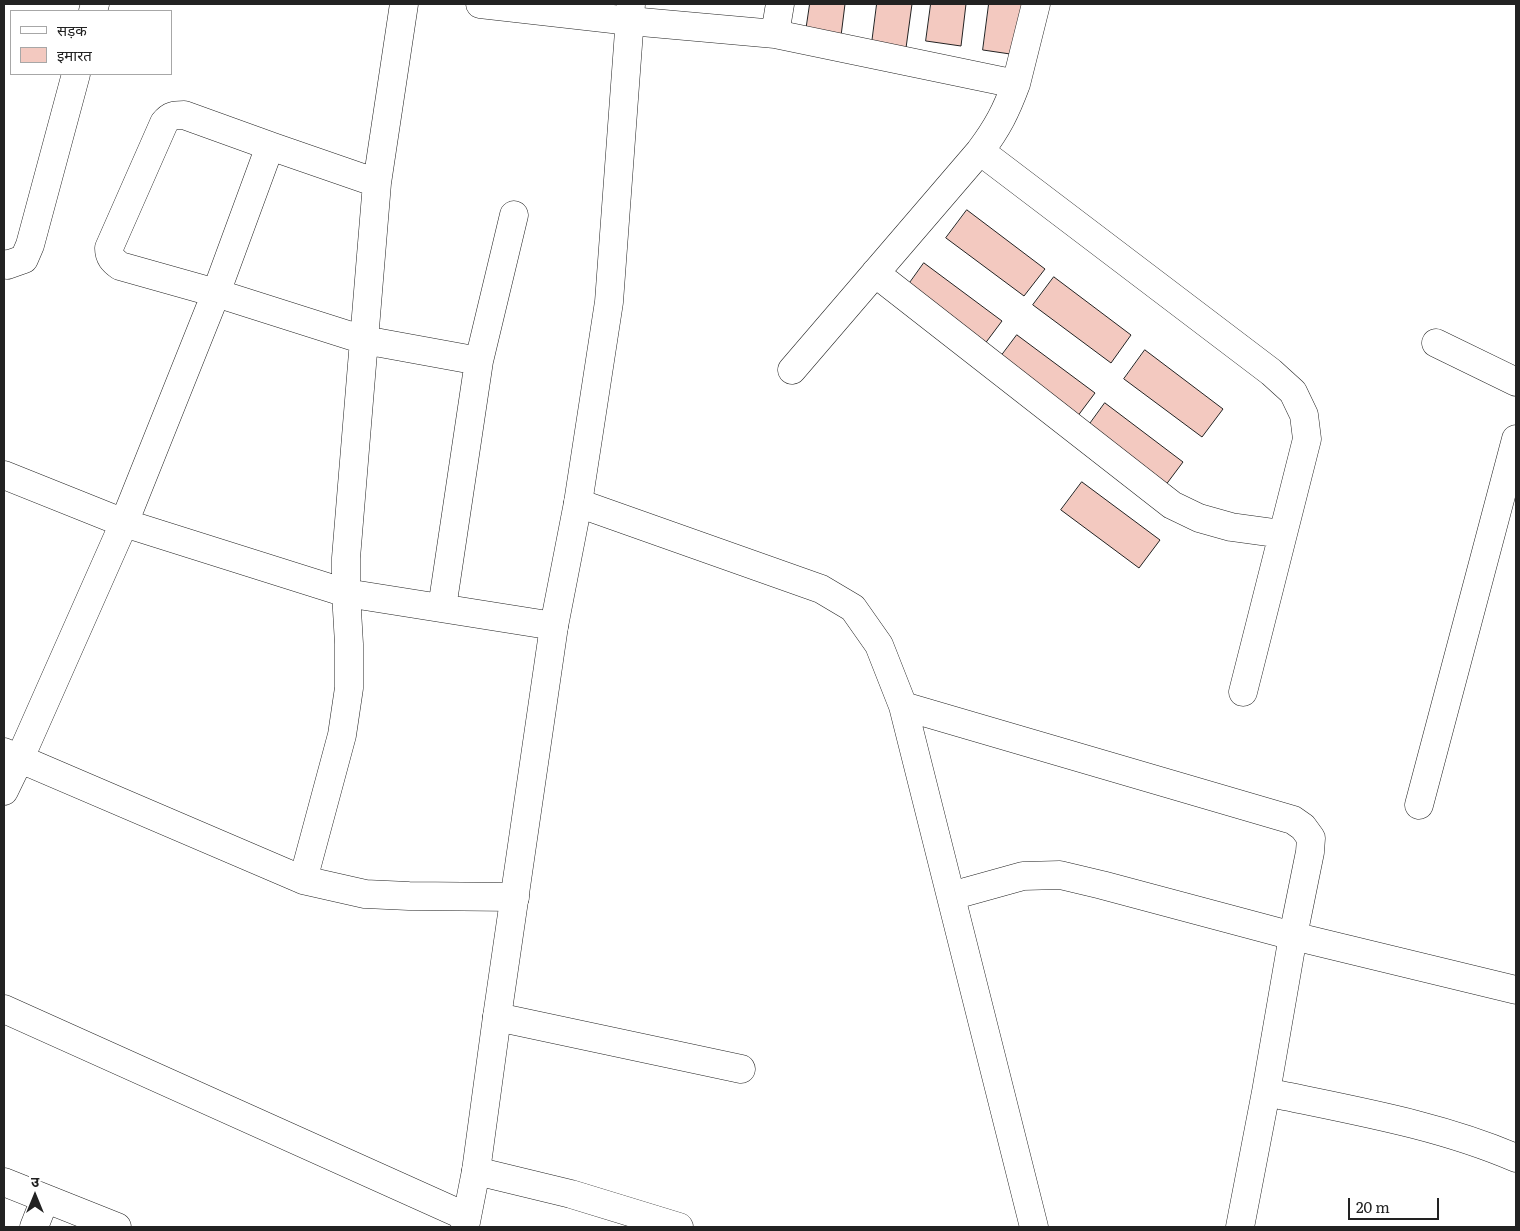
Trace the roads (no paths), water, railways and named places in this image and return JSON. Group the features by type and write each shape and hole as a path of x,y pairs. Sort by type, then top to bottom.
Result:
{"street":[{"path":"302,880 342,734 349,688 350,644 346,593 346,558 377,183 404,4"},
{"path":"480,4 630,12 775,34 1016,84"},
{"path":"775,34 780,4"},
{"path":"792,370 980,151 994,132 1003,116 1016,84 1036,4"},
{"path":"4,1010 466,1222 476,1170 554,626 578,503 608,302 630,12"},
{"path":"4,264 8,265 24,259 30,244 76,75"},
{"path":"377,183 184,115 175,115 164,122 109,248 109,255 120,266 216,293 364,340 479,361"},
{"path":"4,791 12,755 124,523 216,293 270,146"},
{"path":"980,151 1271,372 1292,392 1304,415 1307,439 1243,692"},
{"path":"442,608 479,361 514,215"},
{"path":"875,273 1172,505 1199,518 1231,527 1282,534"},
{"path":"1436,343 1516,382"},
{"path":"1419,805 1516,438"},
{"path":"4,476 124,523 346,593 554,626"},
{"path":"578,503 821,589 853,608 879,645 903,706 1034,1227"},
{"path":"903,706 1292,820 1303,827 1311,838 1310,852 1240,1227"},
{"path":"12,755 302,880 365,894 515,897"},
{"path":"951,896 1023,876 1060,875 1293,936 1516,990"},
{"path":"497,1017 741,1069"},
{"path":"1266,1092 1412,1123 1497,1150 1516,1158"},
{"path":"476,1170 571,1194 679,1227"},
{"path":"4,1182 117,1227"},
{"path":"34,1227 45,1199"}]}
